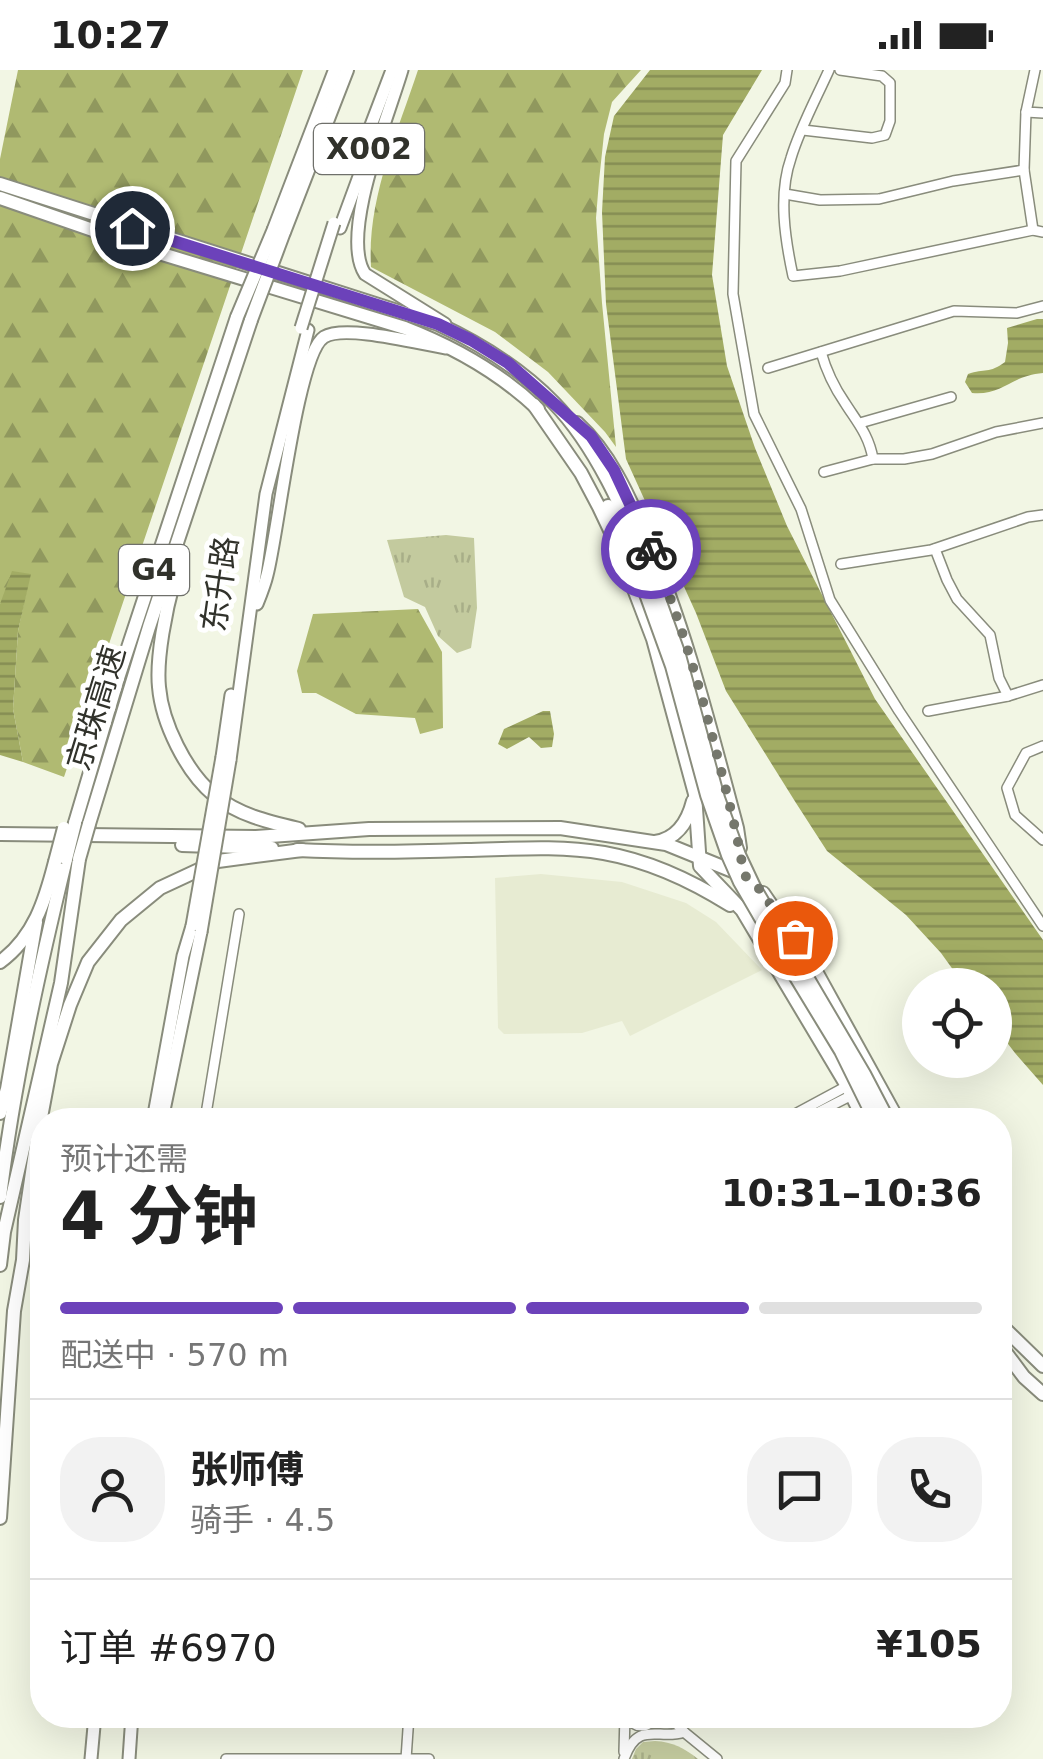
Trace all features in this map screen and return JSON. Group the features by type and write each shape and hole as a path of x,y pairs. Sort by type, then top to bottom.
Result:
{"highway":[{"name":"京珠高速","path":"279,230 334,70"},
{"name":"京珠高速","path":"0,1197 8,1127 36,984 66,860 118,678 244,319 347,70"},
{"path":"0,184 438,324 508,363 591,436 636,512 666,584 703,700 744,875"},
{"path":"0,198 159,253 405,328 453,349 507,382 556,427 594,478 642,568 707,796 728,855 870,1108"},
{"name":"京珠高速","path":"76,825 214,436 244,319"},
{"path":"554,403 574,426 603,474 679,655 718,798 755,890 882,1108"},
{"path":"534,405 582,473 618,547 653,639 695,794 700,866 742,910 858,1108"},
{"path":"214,436 170,592 162,641 159,687 170,734 195,775 213,795 264,821 316,834"},
{"path":"654,842 679,831 695,794"},
{"path":"0,834 256,837 369,829 560,828 654,842 744,875 757,886 814,966 892,1108"},
{"path":"0,842 415,852 560,847 606,853 686,879 730,905 755,933"},
{"path":"43,1108 51,1064 70,1005 88,962 121,920 160,888 218,860 302,850"},
{"name":"京珠高速","path":"32,1106 61,983 66,860"},
{"path":"0,1113 36,922 66,860"},
{"path":"0,962 14,952 36,922"},
{"path":"0,1148 17,1081"},
{"name":"京珠高速","path":"0,1265 30,1115"},
{"path":"0,1518 23,1194 30,1147"},
{"path":"14,1311 30,1185"},
{"path":"1012,1331 1024,1350"},
{"path":"1012,1337 1043,1366"},
{"path":"1012,1362 1024,1378"},
{"path":"1012,1368 1043,1394"}],"main road":[{"name":"东升路","path":"226,758 262,494 280,404 337,225 398,70"},
{"path":"398,70 366,182 359,265 366,274 466,337"},
{"name":"东升路","path":"164,1108 250,627 266,494 304,329"},
{"path":"250,627 268,574 307,366 317,344 335,333 361,333 453,349"},
{"name":"东升路","path":"155,1108 183,956 197,929"},
{"path":"92,1759 94,1728"},
{"path":"129,1759 131,1728"}],"street":[{"path":"786,70 785,83 736,160 733,294 754,414 800,509 830,600 1043,926"},
{"path":"829,70 790,160 784,194 786,241 793,276 840,272 1038,231 1024,170 1026,112 1035,70"},
{"path":"803,130 872,138 884,135 890,121 890,83 882,76 840,70"},
{"path":"1026,112 1043,112"},
{"path":"784,194 820,200 879,199 953,181 1024,170"},
{"path":"768,368 954,311 1018,313 1043,306"},
{"path":"821,352 824,366 870,442 873,459"},
{"path":"860,423 952,396"},
{"path":"824,472 873,459 932,454 996,432 1043,423"},
{"path":"841,564 935,549 1043,515"},
{"path":"935,549 956,599 990,635 1008,696"},
{"path":"928,711 1008,696 1043,685"},
{"path":"1043,746 1026,753 1008,788 1016,814 1043,840"},
{"path":"207,1108 239,914"},
{"path":"810,1108 876,1076"},
{"path":"822,1108 850,1090"},
{"path":"406,1759 408,1728"},
{"path":"624,1759 625,1728"},
{"path":"624,1759 639,1728"},
{"path":"675,1728 684,1732"},
{"path":"680,1728 717,1759"},
{"path":"635,1740 655,1732 684,1732"},
{"path":"226,1759 429,1759"}],"shaded area":[{"path":"650,70 762,70 723,135 712,275 727,366 787,526 875,699 1043,940 1043,1085 1012,1049 1012,968 952,968 906,915 827,851 726,691 696,613 626,459 606,304 602,212 605,157 614,116"},
{"path":"1043,319 1043,373 991,391 972,393 965,382 968,374 1005,362 1007,328"},
{"path":"12,571 31,574 18,631 13,709 23,762 0,755 0,604"},
{"path":"550,711 552,747 541,748 529,737 507,749 498,744 504,729"},
{"path":"541,874 622,882 686,903 716,922 762,970 630,1036 622,1021 582,1033 504,1034 498,1028 495,878"}],"green space":[{"path":"18,70 303,70 64,777 23,762 13,709 18,631 30,574 0,604 0,159"},
{"path":"418,70 641,70 612,102 604,134 596,218 616,447 548,372 495,332 371,267 379,192"},
{"path":"446,535 474,538 477,608 471,648 457,653 438,636 425,607 404,597 387,540"},
{"path":"418,609 442,652 443,728 420,734 415,718 356,714 316,693 302,693 297,671 313,614"},
{"path":"643,1742 678,1746 698,1759 632,1759"}],"way so far":[{"path":"651,549 678,616 703,700 744,875 757,886 795,938"}],"route":[{"path":"132,228 438,324 471,340 508,363 591,436 614,470 651,549"}]}
